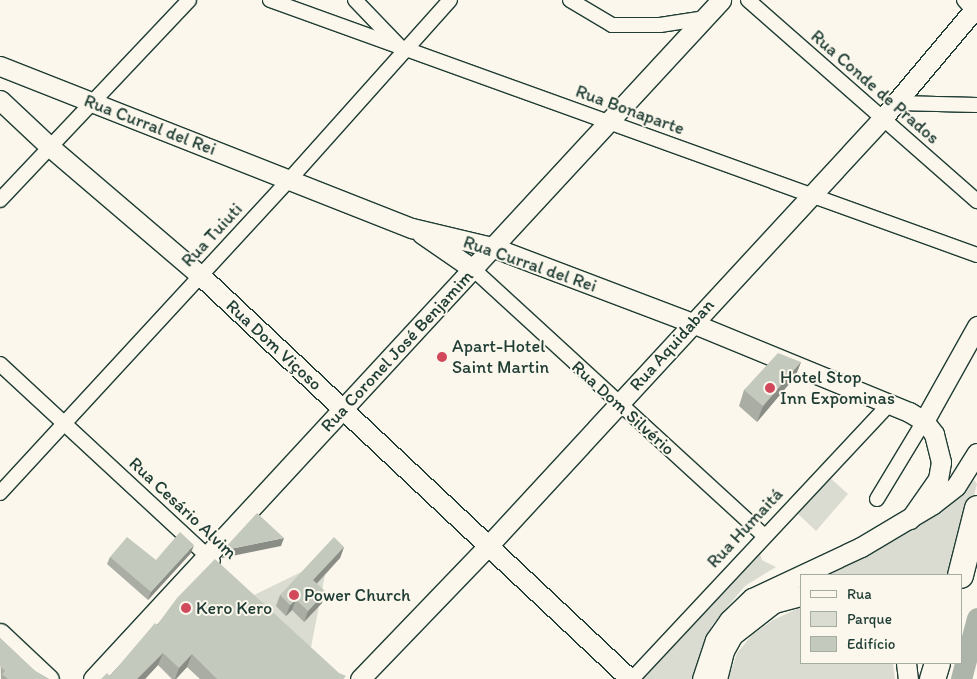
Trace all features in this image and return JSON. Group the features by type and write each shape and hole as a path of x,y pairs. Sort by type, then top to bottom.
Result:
{"highway":[{"path":"960,574 977,508"},
{"path":"932,679 937,664"}],"street":[{"path":"0,200 189,0"},
{"name":"Rua Bonaparte","path":"270,0 404,51 610,122 977,255"},
{"path":"355,0 404,51"},
{"name":"Rua Tuiuti","path":"0,493 290,179 450,0"},
{"path":"570,0 612,25 660,26 705,18"},
{"name":"Rua Coronel José Benjamim","path":"93,679 209,557 342,409 722,0"},
{"name":"Rua Conde de Prados","path":"748,0 977,201"},
{"name":"Rua Aquidaban","path":"360,679 487,547 882,119 974,8"},
{"name":"Rua Curral del Rei","path":"0,66 412,228 492,247 692,323 924,420"},
{"name":"Rua Dom Viçoso","path":"0,100 50,147 200,276 487,547 631,679"},
{"path":"897,102 977,105"},
{"name":"Rua Dom Silvério","path":"412,228 473,270 763,535"},
{"path":"877,499 977,326"},
{"name":"Rua Cesário Alvim","path":"0,364 223,571"},
{"name":"Rua Humaitá","path":"631,679 763,535 889,404"},
{"path":"910,519 938,480 941,462 934,434 924,420"},
{"path":"803,574 861,547 910,519 956,486 977,453"},
{"path":"702,679 715,640 729,620 752,598 800,576"},
{"path":"717,679 724,651 733,635 774,603 800,596"},
{"path":"0,633 49,679"},
{"path":"906,664 908,679"}],"green space":[{"path":"828,476 848,494 816,531 795,511"},
{"path":"974,480 977,484 953,574 822,574 960,494"},
{"path":"758,546 762,560 776,567 745,586 712,625 700,664 700,679 644,679 639,675"},
{"path":"328,559 309,658 244,600"},
{"path":"800,607 800,664 893,664 895,679 728,679 737,653 752,635 773,620"}],"building":[{"path":"778,353 801,362 763,406 744,390"},
{"path":"257,513 284,538 225,550 224,549"},
{"path":"180,532 194,545 151,592 110,557 127,537 156,560"},
{"path":"334,537 344,547 313,580 326,592 308,611 296,600 290,605 280,595"},
{"path":"215,559 339,673 346,676 343,679 217,679 192,654 179,668 163,653 137,679 101,679 107,673 110,676 155,623 157,625 177,598"},
{"path":"0,638 35,671 49,679 8,679 2,674 5,671 0,666"}],"waterway":[{"path":"961,679 977,618"}],"place":[{"name":"Apart-Hotel Saint Martin","path":"442,357"},
{"name":"Hotel Stop Inn Expominas","path":"770,388"},
{"name":"Power Church","path":"294,595"},
{"name":"Kero Kero","path":"186,608"}]}
